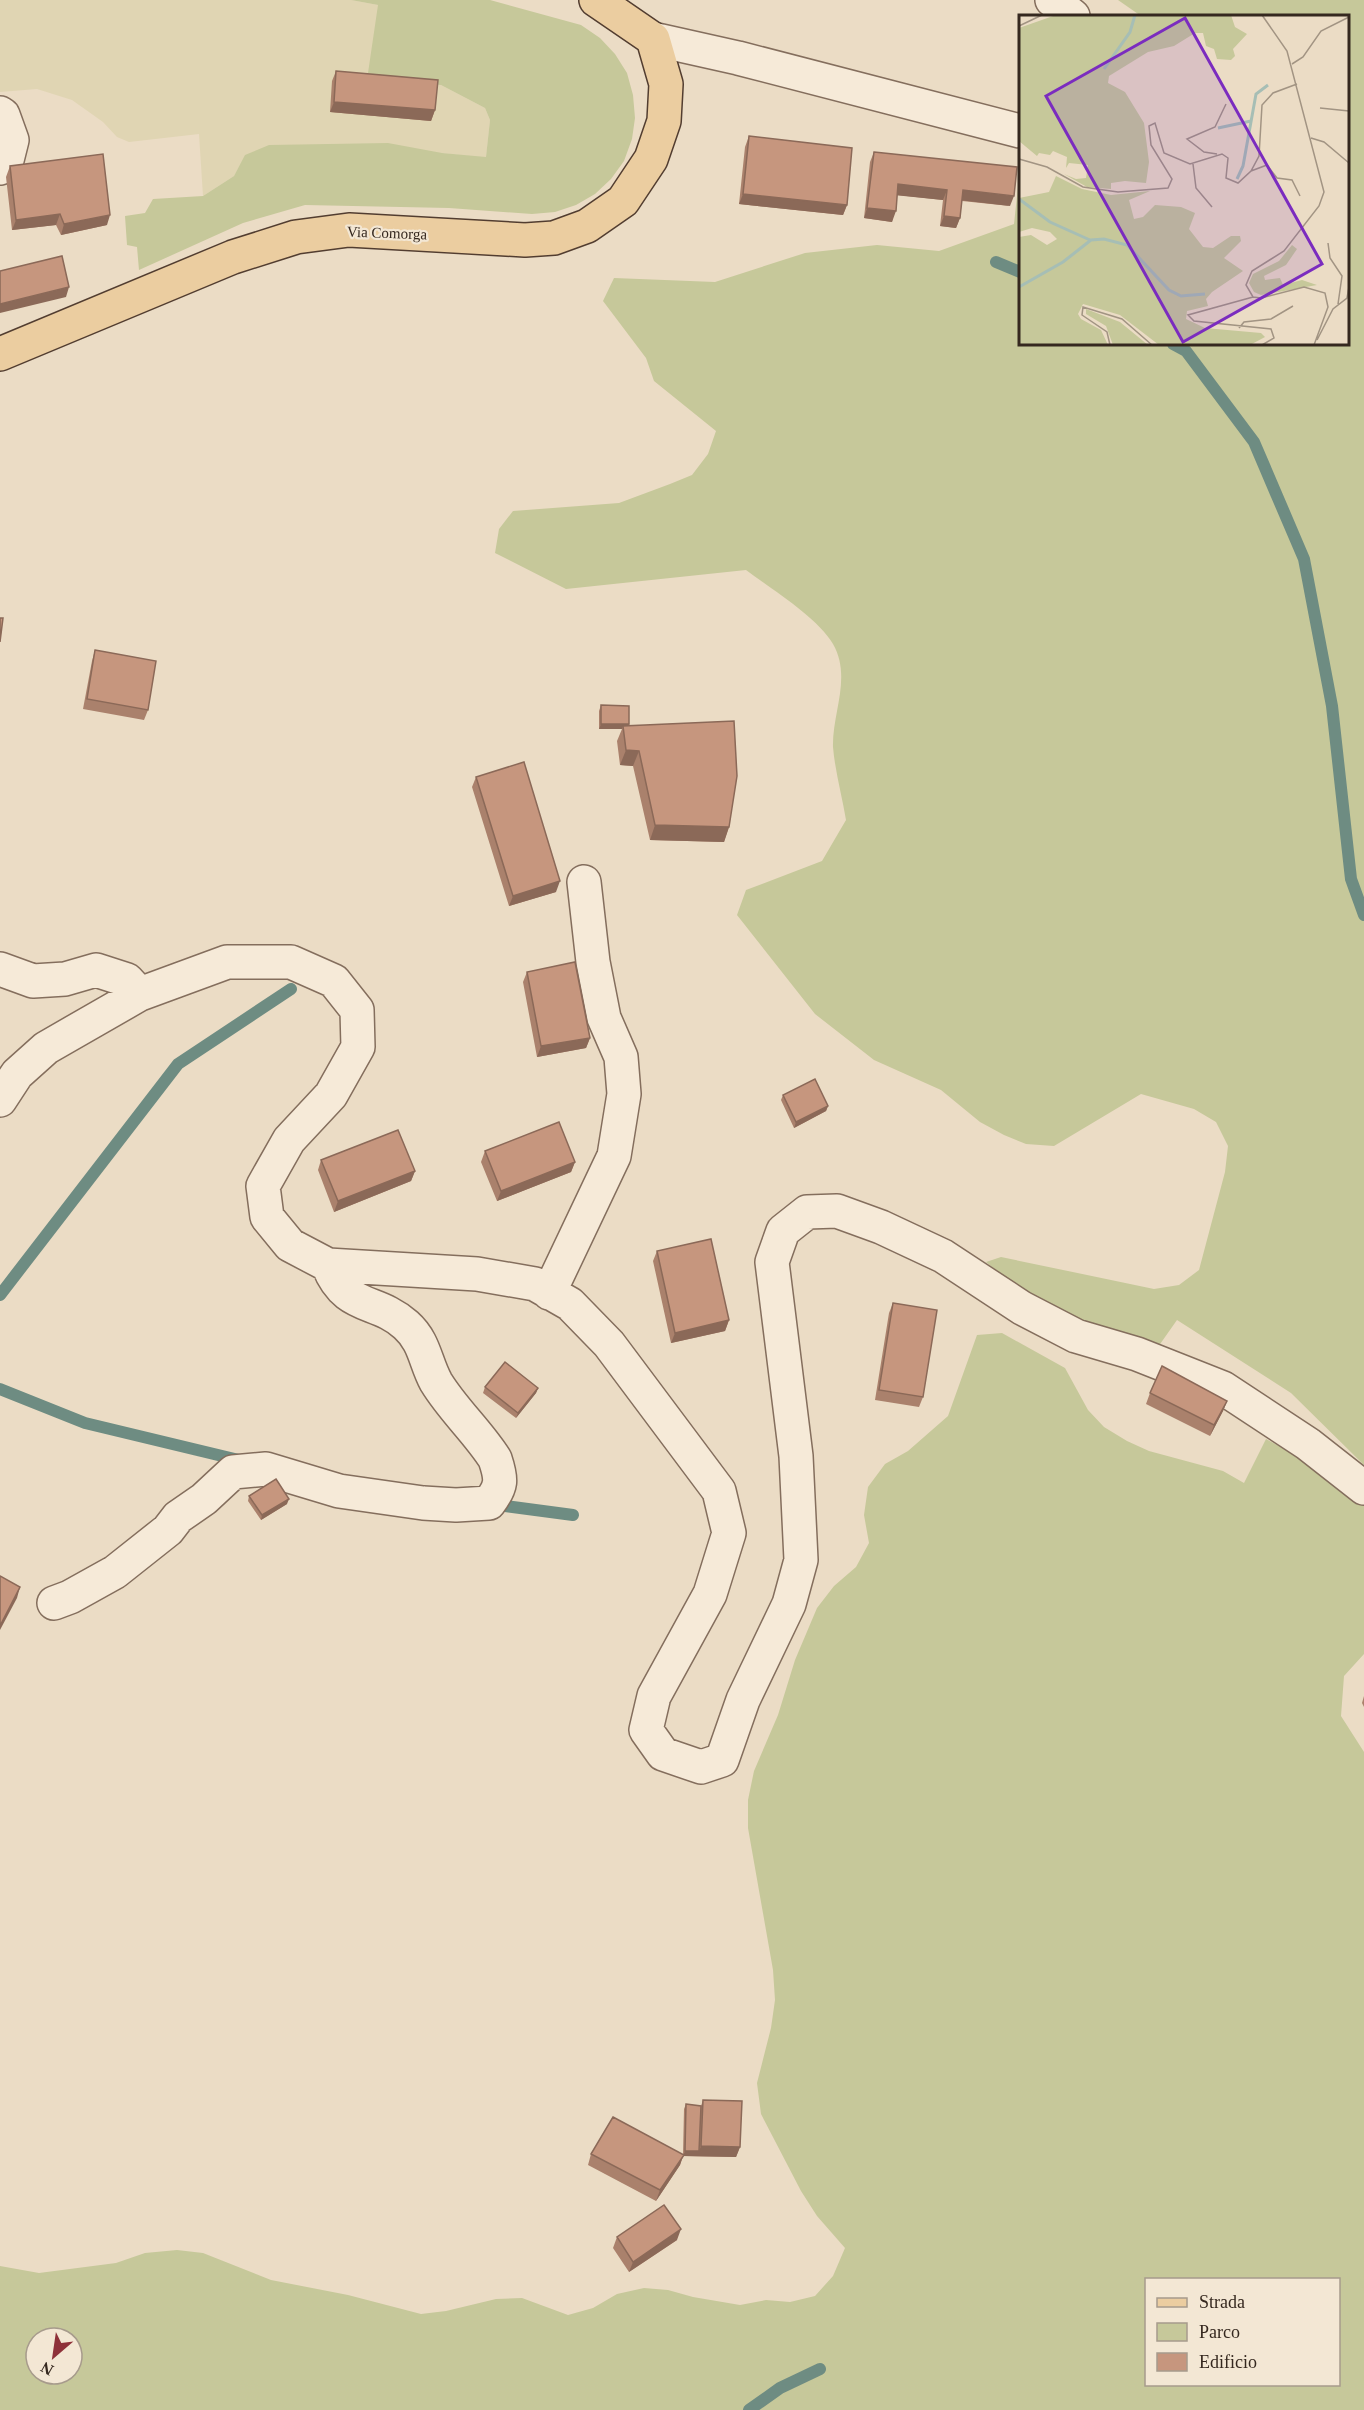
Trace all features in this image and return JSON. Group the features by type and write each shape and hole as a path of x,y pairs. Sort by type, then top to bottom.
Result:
{"main road":[{"path":"596,0 652,39"},
{"name":"Via Comorga","path":"0,354 233,256 296,237 349,230 525,240 554,238 587,226 623,201 651,159 664,121 666,84 652,39"}],"street":[{"path":"1052,0 1072,15"},
{"path":"652,39 738,58 1019,131"},
{"path":"0,113 3,115 12,140 6,164 0,168"},
{"path":"549,1293 614,1156 624,1094 621,1057 604,1018 593,962 584,882"},
{"path":"0,1100 17,1074 46,1048 140,994 227,962 291,962 334,981 357,1010 358,1047 331,1095 289,1140 263,1186 267,1217 290,1245 328,1265 477,1274 535,1284 570,1304 609,1344 719,1491 729,1533 710,1594 654,1696 646,1730 663,1754 701,1767 722,1760 743,1700 789,1604 801,1560 796,1456 772,1262 783,1231 807,1212 837,1211 881,1227 943,1256 1022,1308 1077,1336 1137,1354 1223,1388 1308,1444 1364,1488"},
{"path":"0,969 33,981 64,979 96,970 127,980 140,994"},
{"path":"54,1603 70,1597 115,1572 168,1530 177,1517 204,1499 233,1472 266,1469 339,1491 423,1503 456,1505 489,1503 498,1491 500,1483 501,1475 495,1460 435,1380 416,1336 405,1324 346,1293 335,1281 328,1265"}],"shaded area":[{"path":"0,0 351,0 378,5 391,82 441,85 485,108 490,120 486,158 442,153 246,155 234,176 203,196 199,134 129,142 117,137 103,122 72,100 37,89 0,92"}],"green space":[{"path":"351,0 490,0 581,25 600,38 615,54 627,73 633,95 635,118 632,139 624,161 611,179 595,194 576,205 555,212 532,214 449,208 305,205 243,223 139,270 137,247 127,245 125,216 145,213 153,199 203,196 234,176 245,155 269,145 388,143 442,153 486,157 490,120 485,108 441,85 391,82 368,73 378,5"},
{"path":"1118,0 1364,0 1364,1465 1291,1393 1177,1320 1158,1347 1104,1333 1026,1296 986,1262 1001,1257 1154,1289 1179,1285 1199,1270 1225,1172 1228,1146 1216,1122 1194,1109 1141,1094 1054,1146 1026,1144 1004,1135 980,1122 941,1090 874,1060 815,1014 737,915 746,890 822,861 846,820 833,747 841,669 833,644 826,634 793,604 746,570 566,589 495,553 499,529 513,511 619,503 692,475 708,454 716,431 654,381 646,358 603,301 614,278 715,282 805,253 877,245 939,251 1014,224 1019,177 1019,345 1349,345 1349,15 1140,15"},
{"path":"1002,1333 1065,1368 1088,1410 1104,1427 1127,1441 1149,1451 1223,1471 1244,1483 1266,1439 1298,1456 1364,1503 1364,1654 1344,1676 1341,1716 1364,1752 1364,2410 0,2410 0,2266 39,2273 116,2263 145,2253 177,2250 203,2253 271,2280 348,2295 421,2314 446,2311 496,2299 522,2298 568,2315 593,2308 617,2294 644,2288 668,2290 740,2305 766,2300 790,2302 815,2296 833,2276 845,2248 817,2216 801,2191 761,2114 757,2083 771,2028 775,2000 773,1970 748,1828 748,1800 754,1771 778,1715 795,1660 817,1608 834,1586 856,1567 869,1543 864,1515 868,1487 885,1464 908,1451 948,1416 977,1335"}],"building":[{"path":"336,71 438,80 435,110 334,102"},
{"path":"749,136 852,148 847,205 743,194"},
{"path":"874,152 1017,167 1014,196 963,190 960,218 944,216 947,190 898,184 896,211 867,208"},
{"path":"103,154 110,215 64,224 60,214 16,220 10,166"},
{"path":"62,256 69,287 0,304 0,271"},
{"path":"0,618 3,618 0,642"},
{"path":"95,650 156,661 148,710 87,699"},
{"path":"601,705 629,706 629,724 601,724"},
{"path":"734,721 737,776 729,827 655,825 639,751 626,750 623,726"},
{"path":"524,762 560,881 513,896 476,777"},
{"path":"575,962 590,1038 541,1046 527,972"},
{"path":"815,1079 828,1106 796,1122 783,1095"},
{"path":"559,1122 575,1162 501,1191 485,1151"},
{"path":"398,1130 415,1171 338,1201 321,1160"},
{"path":"711,1239 729,1320 675,1333 657,1251"},
{"path":"893,1303 937,1310 923,1397 879,1390"},
{"path":"505,1362 538,1388 518,1413 485,1387"},
{"path":"1162,1366 1227,1401 1214,1425 1150,1393"},
{"path":"276,1479 289,1499 262,1515 249,1496"},
{"path":"0,1576 20,1587 0,1626"},
{"path":"703,2100 742,2101 740,2147 701,2146"},
{"path":"686,2104 701,2106 699,2151 685,2151"},
{"path":"613,2117 684,2155 660,2190 591,2154"},
{"path":"664,2205 681,2229 633,2262 617,2237"}],"waterway":[{"path":"996,262 1019,272"},
{"path":"1175,345 1186,351 1254,442 1304,559 1332,706 1351,879 1364,915"},
{"path":"0,1295 178,1064 291,989"},
{"path":"0,1389 85,1423 243,1461"},
{"path":"490,1504 573,1515"},
{"path":"749,2410 780,2388 820,2369"}]}
